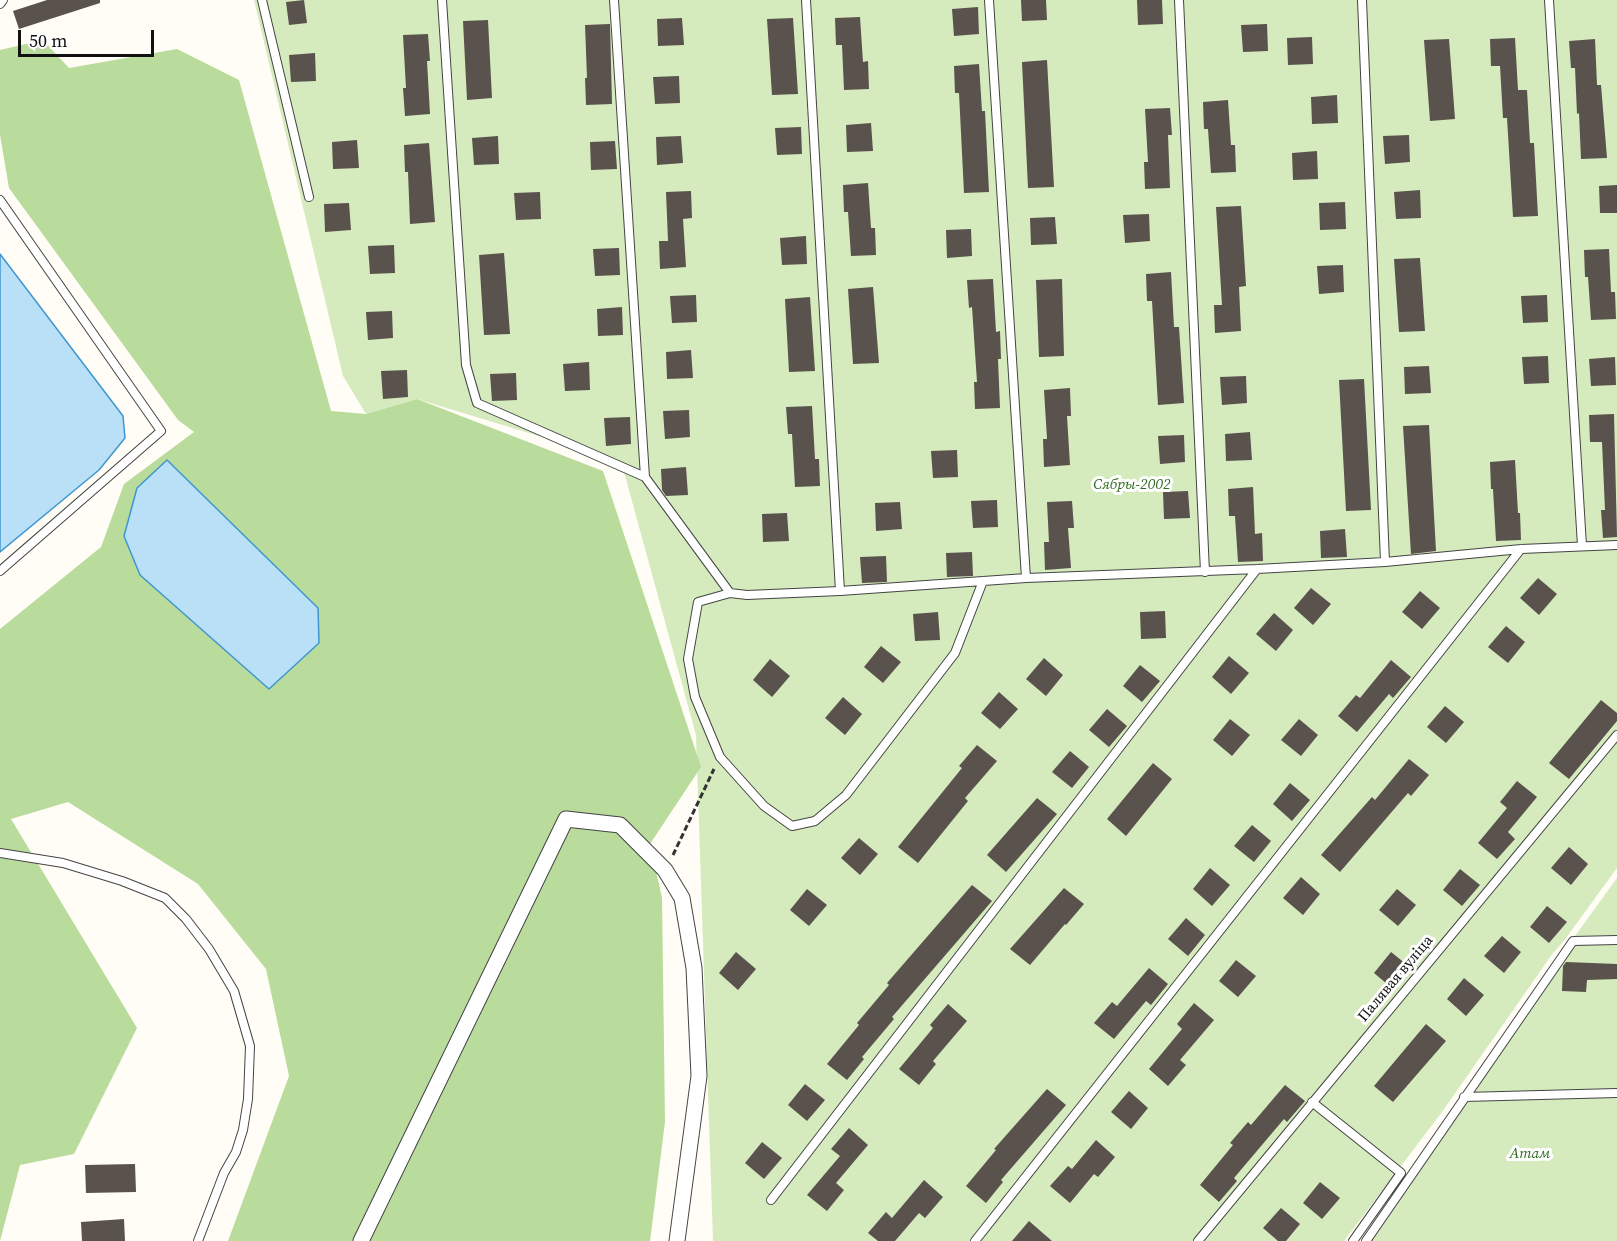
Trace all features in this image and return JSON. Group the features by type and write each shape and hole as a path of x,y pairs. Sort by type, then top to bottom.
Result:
{"street":[{"path":"361,1241 566,819 620,825 666,870 682,898 694,968 699,1076 677,1241"}],"lane":[{"path":"0,4 3,0"},
{"path":"262,0 309,197"},
{"path":"442,0 466,365 477,403 645,477 730,593"},
{"path":"614,0 645,477"},
{"path":"806,0 840,591"},
{"path":"989,0 1026,578"},
{"path":"1179,0 1205,572"},
{"path":"1362,0 1385,562"},
{"path":"1549,0 1582,546"},
{"path":"0,200 161,431 0,571"},
{"path":"983,581 955,653 846,795 815,821 792,826 764,806 720,757 695,697 688,659 698,602 730,593 747,595 840,591 983,581 1026,578 1205,572 1385,562 1521,549 1617,545"},
{"path":"975,1241 1521,549"},
{"path":"771,1200 1257,569"},
{"name":"Палявая вуліца","path":"1198,1241 1617,735"},
{"path":"0,853 63,863 122,881 165,898 186,919 234,991 250,1046 245,1119 236,1152 224,1173 198,1241"},
{"path":"1366,1241 1573,941 1617,940"},
{"path":"1464,1097 1617,1093"},
{"path":"1312,1102 1401,1173 1353,1241"}],"path":[{"path":"666,870 720,757"}],"green space":[{"name":"Сябры-2002","path":"254,0 1617,0 1617,868 1553,953 1442,1112 1344,1241 713,1241 696,735 621,461 417,399 366,414 343,376"},
{"path":"43,40 69,68 177,49 239,80 331,411 366,414 417,399 603,471 701,767 650,844 662,898 665,1122 650,1241 228,1241 289,1076 266,969 198,884 68,802 11,819 137,1028 74,1154 20,1165 0,1241 0,629 101,547 124,484 194,432 178,420 9,188 0,135 0,50"},
{"name":"Атам","path":"1617,878 1617,1241 1366,1241 1551,969"}],"water":[{"path":"0,254 123,416 125,438 99,470 0,552"},
{"path":"167,460 318,608 319,643 269,689 140,575 124,536 137,488"}],"building":[{"path":"47,0 100,0 100,3 19,29 13,11"},
{"path":"304,0 307,23 289,25 286,2"},
{"path":"1021,0 1046,0 1047,20 1022,21"},
{"path":"1137,0 1162,0 1163,24 1138,25"},
{"path":"978,7 979,34 954,36 952,9"},
{"path":"860,17 863,62 868,61 869,89 844,90 842,45 836,45 835,18"},
{"path":"682,18 684,45 658,46 657,19"},
{"path":"793,18 798,94 772,95 767,19"},
{"path":"488,20 492,98 467,100 463,21"},
{"path":"610,24 612,104 586,105 585,25"},
{"path":"1267,24 1268,51 1243,52 1241,25"},
{"path":"428,34 430,114 405,116 403,35"},
{"path":"1312,37 1313,64 1288,65 1287,38"},
{"path":"1515,38 1518,90 1527,90 1530,143 1534,143 1538,216 1513,217 1507,118 1503,118 1500,66 1491,66 1490,39"},
{"path":"1449,39 1455,119 1430,121 1424,40"},
{"path":"1595,39 1597,85 1601,85 1607,158 1581,159 1575,68 1571,68 1569,41"},
{"path":"315,53 316,81 291,82 289,55"},
{"path":"1047,60 1054,187 1028,188 1022,62"},
{"path":"979,64 982,111 985,111 989,192 964,193 959,93 955,93 954,66"},
{"path":"679,76 680,103 655,104 653,77"},
{"path":"1337,95 1338,123 1312,124 1311,97"},
{"path":"1228,100 1231,145 1235,145 1236,172 1211,173 1208,129 1204,129 1203,102"},
{"path":"1170,108 1172,135 1168,135 1170,188 1145,189 1144,162 1148,162 1145,109"},
{"path":"871,123 873,151 847,152 846,125"},
{"path":"801,127 802,154 777,155 775,128"},
{"path":"1409,135 1410,162 1385,164 1383,136"},
{"path":"498,136 499,164 474,165 472,138"},
{"path":"681,136 683,163 657,165 656,137"},
{"path":"357,140 359,168 333,169 332,142"},
{"path":"615,141 617,169 591,170 590,142"},
{"path":"429,143 435,222 410,224 408,172 405,172 404,145"},
{"path":"1317,151 1318,179 1293,180 1292,153"},
{"path":"868,183 871,228 875,228 876,255 851,256 848,212 844,212 843,185"},
{"path":"1617,185 1617,213 1600,213 1599,186"},
{"path":"1420,190 1421,218 1396,219 1394,192"},
{"path":"691,191 692,218 683,219 686,267 660,269 659,241 668,241 666,192"},
{"path":"540,192 541,219 516,220 514,193"},
{"path":"1345,202 1346,229 1320,230 1319,203"},
{"path":"349,203 351,230 325,232 324,204"},
{"path":"1241,206 1246,286 1239,287 1241,331 1215,333 1214,305 1222,305 1216,207"},
{"path":"1149,214 1150,241 1125,243 1123,215"},
{"path":"1055,217 1057,244 1031,245 1030,218"},
{"path":"971,229 972,256 947,258 946,230"},
{"path":"806,236 807,264 782,265 780,238"},
{"path":"394,245 395,273 370,274 368,246"},
{"path":"619,248 620,275 595,276 593,249"},
{"path":"1609,249 1611,292 1615,292 1616,319 1591,320 1584,250"},
{"path":"504,253 510,334 484,335 479,255"},
{"path":"1420,258 1425,331 1399,332 1394,259"},
{"path":"1343,265 1344,292 1319,294 1317,266"},
{"path":"1171,272 1174,327 1179,327 1184,403 1158,405 1152,301 1147,301 1146,274"},
{"path":"993,279 996,332 1000,331 1001,359 998,359 1000,408 975,409 974,382 977,382 972,307 969,308 967,280"},
{"path":"1062,279 1064,356 1039,357 1036,280"},
{"path":"873,287 879,363 853,364 848,289"},
{"path":"696,295 697,322 672,323 670,296"},
{"path":"1547,295 1548,322 1523,323 1521,296"},
{"path":"810,297 815,371 789,372 785,299"},
{"path":"622,307 623,335 598,336 597,309"},
{"path":"392,311 393,338 368,340 366,312"},
{"path":"691,350 693,378 667,379 666,352"},
{"path":"1548,356 1549,383 1524,384 1522,357"},
{"path":"1615,357 1616,385 1591,386 1589,359"},
{"path":"589,362 590,390 565,391 563,364"},
{"path":"1429,366 1431,393 1405,394 1404,367"},
{"path":"407,370 408,397 383,399 381,371"},
{"path":"516,373 517,400 492,401 490,374"},
{"path":"1246,376 1247,403 1222,405 1220,377"},
{"path":"1364,379 1371,510 1346,511 1339,380"},
{"path":"1070,388 1071,416 1067,416 1070,465 1044,467 1043,439 1047,439 1044,390"},
{"path":"812,406 815,459 819,459 820,486 795,487 792,434 788,434 786,407"},
{"path":"689,410 690,437 665,439 663,411"},
{"path":"1614,414 1617,537 1603,538 1601,510 1605,510 1602,442 1590,442 1589,415"},
{"path":"630,417 631,444 606,446 604,418"},
{"path":"1429,425 1436,551 1411,554 1403,426"},
{"path":"1250,432 1252,460 1226,461 1225,434"},
{"path":"1184,435 1185,462 1160,464 1158,436"},
{"path":"957,450 958,477 933,478 931,451"},
{"path":"1515,460 1521,540 1496,541 1490,462"},
{"path":"686,467 688,495 666,496 662,490 661,469"},
{"path":"1253,487 1255,534 1262,533 1263,561 1238,562 1235,516 1229,516 1228,489"},
{"path":"1188,491 1190,518 1164,519 1163,492"},
{"path":"997,500 998,527 973,528 971,501"},
{"path":"1072,501 1074,528 1068,528 1071,568 1045,570 1044,542 1049,542 1047,502"},
{"path":"900,502 902,529 876,531 875,503"},
{"path":"787,513 789,541 763,542 762,514"},
{"path":"1345,529 1347,557 1321,558 1320,531"},
{"path":"972,552 973,576 947,577 946,553"},
{"path":"886,556 887,582 862,583 860,557"},
{"path":"1538,578 1557,594 1539,615 1520,598"},
{"path":"1311,588 1331,604 1313,625 1294,608"},
{"path":"1420,591 1440,608 1422,629 1402,612"},
{"path":"1165,611 1166,638 1141,639 1140,612"},
{"path":"938,612 940,640 915,641 913,614"},
{"path":"1274,613 1293,630 1276,651 1256,634"},
{"path":"1506,626 1525,642 1508,663 1488,647"},
{"path":"881,646 901,662 883,683 864,667"},
{"path":"1229,656 1249,673 1231,694 1212,677"},
{"path":"1044,658 1063,675 1046,696 1026,679"},
{"path":"770,659 790,676 772,697 753,680"},
{"path":"1391,660 1411,677 1393,698 1389,694 1357,732 1338,716 1356,695 1360,698"},
{"path":"1140,665 1160,681 1142,702 1123,686"},
{"path":"999,692 1018,709 1000,729 981,713"},
{"path":"843,697 862,714 845,735 825,718"},
{"path":"1601,700 1617,713 1617,721 1569,779 1549,763"},
{"path":"1445,706 1464,722 1446,743 1427,727"},
{"path":"1107,709 1127,726 1109,747 1089,730"},
{"path":"1230,719 1250,735 1232,756 1213,740"},
{"path":"1299,719 1318,735 1301,756 1281,740"},
{"path":"977,745 997,761 965,798 968,801 918,863 898,847 962,768 959,766"},
{"path":"1070,751 1089,767 1072,788 1052,772"},
{"path":"1409,759 1429,775 1411,796 1408,793 1340,872 1321,855 1372,797 1375,800"},
{"path":"1153,763 1172,779 1126,836 1107,819"},
{"path":"1517,781 1537,797 1508,832 1515,839 1497,859 1478,843 1507,808 1500,802"},
{"path":"1290,783 1310,800 1292,821 1273,804"},
{"path":"1037,798 1057,814 1006,872 987,855"},
{"path":"1252,825 1271,841 1254,862 1234,846"},
{"path":"859,838 878,854 860,875 841,858"},
{"path":"1569,847 1588,864 1571,885 1551,868"},
{"path":"1210,868 1230,885 1212,906 1193,889"},
{"path":"1460,869 1480,885 1462,906 1443,890"},
{"path":"1301,877 1320,894 1303,915 1283,898"},
{"path":"972,885 992,901 892,1017 894,1019 862,1057 864,1059 847,1080 827,1064 889,985 887,983"},
{"path":"1064,888 1084,904 1030,965 1010,949"},
{"path":"807,889 827,905 809,926 790,910"},
{"path":"1397,889 1416,905 1398,926 1379,910"},
{"path":"1547,906 1567,922 1549,943 1530,927"},
{"path":"1186,918 1205,935 1188,956 1168,939"},
{"path":"1502,936 1521,952 1504,973 1484,956"},
{"path":"736,952 756,969 738,990 719,973"},
{"path":"1391,952 1411,968 1393,989 1374,973"},
{"path":"1236,960 1256,976 1238,997 1219,981"},
{"path":"1566,962 1617,964 1617,979 1587,980 1586,992 1562,991 1563,966"},
{"path":"1149,968 1168,984 1151,1005 1146,1001 1114,1039 1094,1023 1112,1002 1117,1006"},
{"path":"1464,978 1484,995 1466,1016 1447,999"},
{"path":"1194,1003 1214,1020 1180,1060 1186,1065 1168,1086 1149,1069 1182,1029 1177,1024"},
{"path":"948,1004 967,1021 933,1061 936,1064 919,1085 899,1069 933,1028 930,1025"},
{"path":"1426,1024 1446,1041 1393,1102 1374,1086"},
{"path":"805,1084 825,1100 807,1121 788,1105"},
{"path":"1285,1085 1305,1101 1287,1122 1284,1119 1234,1178 1237,1181 1219,1202 1200,1185 1233,1145 1230,1143 1248,1122 1251,1125"},
{"path":"1047,1089 1066,1105 1001,1180 1003,1182 986,1203 966,1186 996,1150 994,1149"},
{"path":"1129,1091 1148,1108 1131,1129 1111,1112"},
{"path":"849,1128 868,1145 836,1183 844,1190 827,1211 807,1195 840,1156 831,1149"},
{"path":"1096,1140 1115,1157 1098,1177 1094,1174 1070,1203 1050,1186 1068,1166 1072,1169"},
{"path":"762,1142 782,1158 764,1179 745,1163"},
{"path":"135,1164 136,1192 86,1193 85,1165"},
{"path":"924,1180 943,1197 925,1218 919,1213 895,1241 878,1241 868,1233 886,1212 892,1218"},
{"path":"1320,1182 1340,1198 1322,1219 1303,1203"},
{"path":"1281,1208 1300,1224 1286,1241 1278,1241 1263,1228"},
{"path":"124,1219 125,1241 82,1241 81,1222"},
{"path":"1029,1221 1052,1241 1012,1241"}]}
